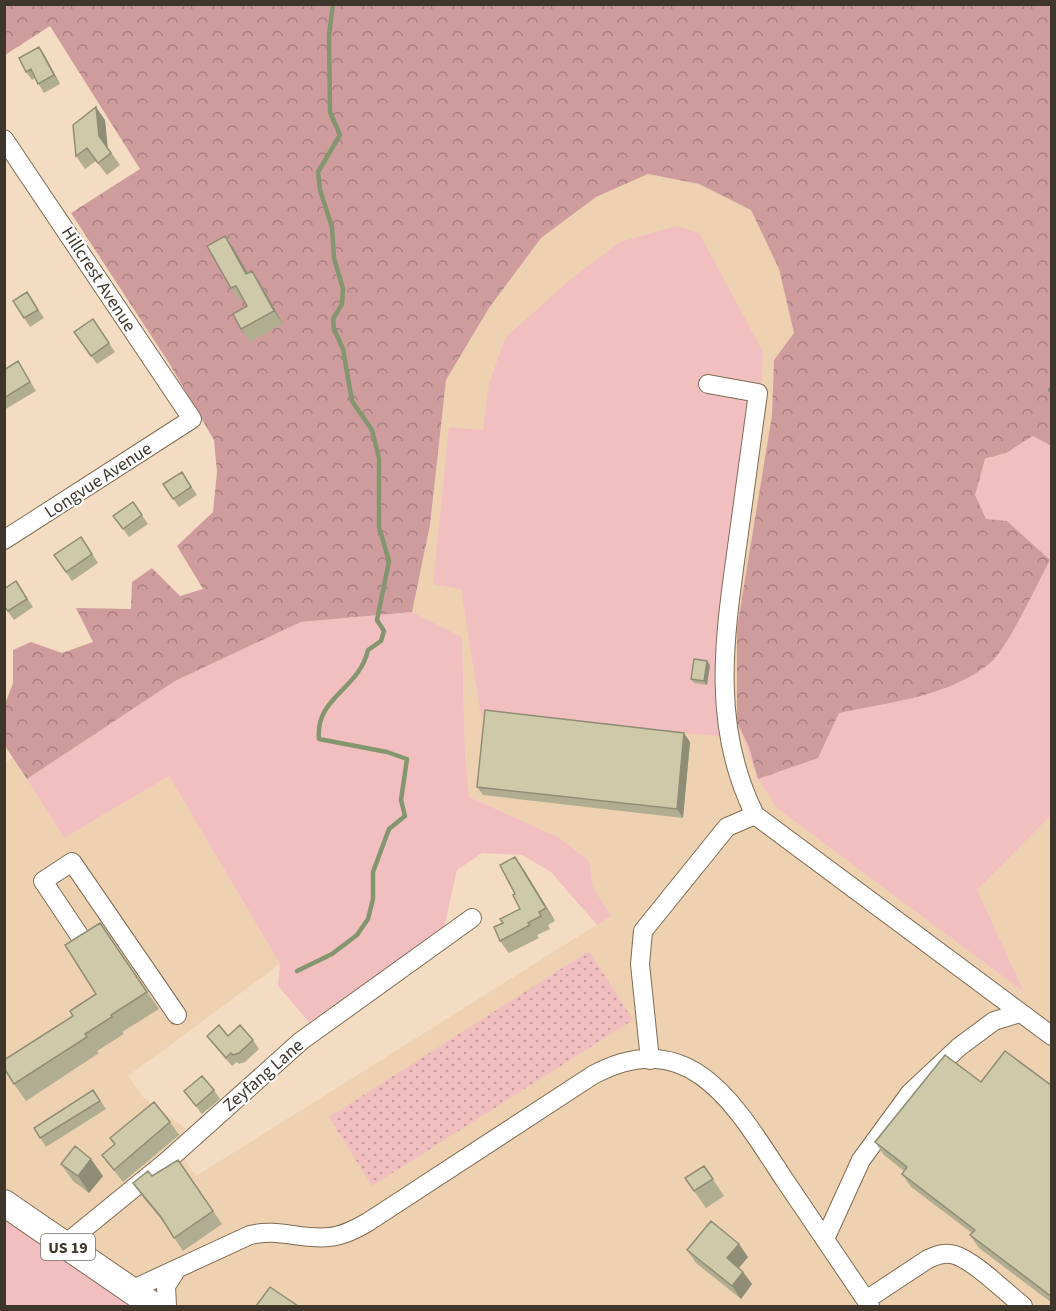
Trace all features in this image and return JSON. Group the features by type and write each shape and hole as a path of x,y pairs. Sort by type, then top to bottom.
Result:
{"highway":[{"name":"US 19","path":"4,1203 154,1306"}],"street":[{"name":"Hillcrest Avenue","path":"4,139 192,419"},
{"path":"708,384 758,393 724,639 723,692 734,758 742,789 755,815 1052,1036"},
{"name":"Longvue Avenue","path":"4,540 192,419"},
{"path":"650,1060 640,964 643,931 727,827 755,815"},
{"path":"86,944 43,881 72,862 177,1015"},
{"name":"Zeyfang Lane","path":"64,1245 167,1161 301,1041 472,918"},
{"path":"825,1239 861,1160 910,1093 959,1047 994,1021 1020,1013"},
{"path":"131,1290 241,1238 260,1232 280,1232 321,1238 348,1232 368,1222 593,1076 625,1062 650,1060 689,1069 726,1094 868,1303 938,1254 957,1255 1023,1306"},
{"path":"167,1306 166,1286 177,1269"}],"shaded area":[{"path":"648,174 699,184 751,210 779,269 794,333 774,360 772,415 737,628 985,460 1006,453 1051,446 1051,1306 167,1306 166,1286 131,1290 5,1203 4,763 14,757 64,838 169,776 280,964 128,1076 143,1097 186,1129 185,1160 196,1176 611,916 593,887 589,861 558,837 469,797 465,753 462,637 412,612 430,525 446,380 489,308 541,238 596,197"},
{"path":"677,226 699,233 763,352 759,435 724,639 730,737 481,716 461,589 433,584 449,427 483,430 489,384 505,338 572,278 620,242"},
{"path":"1033,436 1051,446 1051,815 977,890 1024,992 777,808 758,779 737,722 737,628 982,470 985,460 1006,453"},
{"path":"412,612 462,637 465,753 469,797 558,837 589,861 593,887 611,916 597,925 551,872 522,855 482,853 457,870 444,928 309,1022 278,986 280,964 169,776 64,838 27,779 175,681 301,622"},
{"path":"589,951 633,1020 372,1186 329,1117"},
{"path":"4,1203 154,1306 5,1306 5,1273 7,1270 4,1268"}],"green space":[{"path":"5,5 1051,5 1051,446 1033,436 1006,453 985,459 975,495 986,519 1007,521 1050,560 1005,645 990,663 956,684 918,697 839,713 818,758 758,779 749,747 737,722 737,628 772,415 774,360 794,333 779,269 751,210 699,184 648,174 596,197 541,238 489,308 446,380 430,525 412,612 301,622 175,681 27,779 5,746 5,704 13,683 13,650 31,642 62,653 93,642 76,608 131,609 132,582 152,568 180,596 203,589 177,546 213,512 217,472 214,440 169,363 71,213 140,169 50,26 5,55"}],"building":[{"path":"39,47 54,75 38,84 31,69 26,72 19,58"},
{"path":"96,107 99,136 111,153 98,163 87,148 76,156 73,125"},
{"path":"225,236 246,274 252,271 274,311 241,329 233,314 247,306 236,286 231,288 207,246"},
{"path":"27,292 38,310 24,318 13,301"},
{"path":"93,319 109,343 91,356 74,332"},
{"path":"18,361 30,382 4,398 4,370"},
{"path":"182,472 191,487 173,499 163,484"},
{"path":"133,502 142,515 123,529 113,516"},
{"path":"81,537 92,554 66,572 54,555"},
{"path":"16,581 27,599 8,611 4,606 4,589"},
{"path":"694,659 707,661 704,681 691,679"},
{"path":"485,710 684,733 677,809 477,787"},
{"path":"515,857 546,908 539,912 541,916 528,923 530,925 500,941 494,927 503,923 500,919 520,909 500,865"},
{"path":"100,923 147,992 85,1034 87,1037 14,1084 4,1068 4,1060 73,1016 70,1011 96,994 65,945"},
{"path":"219,1025 228,1036 240,1025 253,1040 239,1053 233,1055 231,1053 226,1058 207,1036"},
{"path":"1005,1051 1052,1086 1052,1297 970,1235 975,1230 902,1174 907,1167 875,1142 945,1055 981,1082"},
{"path":"202,1076 214,1090 196,1106 184,1091"},
{"path":"93,1090 100,1101 40,1138 34,1128"},
{"path":"154,1102 170,1122 114,1170 102,1155 115,1144 110,1138"},
{"path":"75,1146 91,1159 78,1176 61,1164"},
{"path":"178,1160 213,1211 174,1238 161,1217 133,1183 148,1171 152,1176"},
{"path":"704,1166 713,1179 694,1191 685,1178"},
{"path":"711,1221 739,1244 727,1258 743,1272 732,1286 687,1250"},
{"path":"270,1287 298,1306 256,1306"}],"waterway":[{"path":"297,971 332,954 357,935 368,919 373,899 373,872 389,829 405,816 401,800 407,759 387,752 319,739 320,725 330,703 356,675 368,650 381,641 384,631 377,620 389,561 379,527 379,458 372,430 352,401 343,349 334,329 333,319 342,304 343,289 334,258 332,227 320,190 318,172 340,135 330,112 329,35 333,4"}]}
